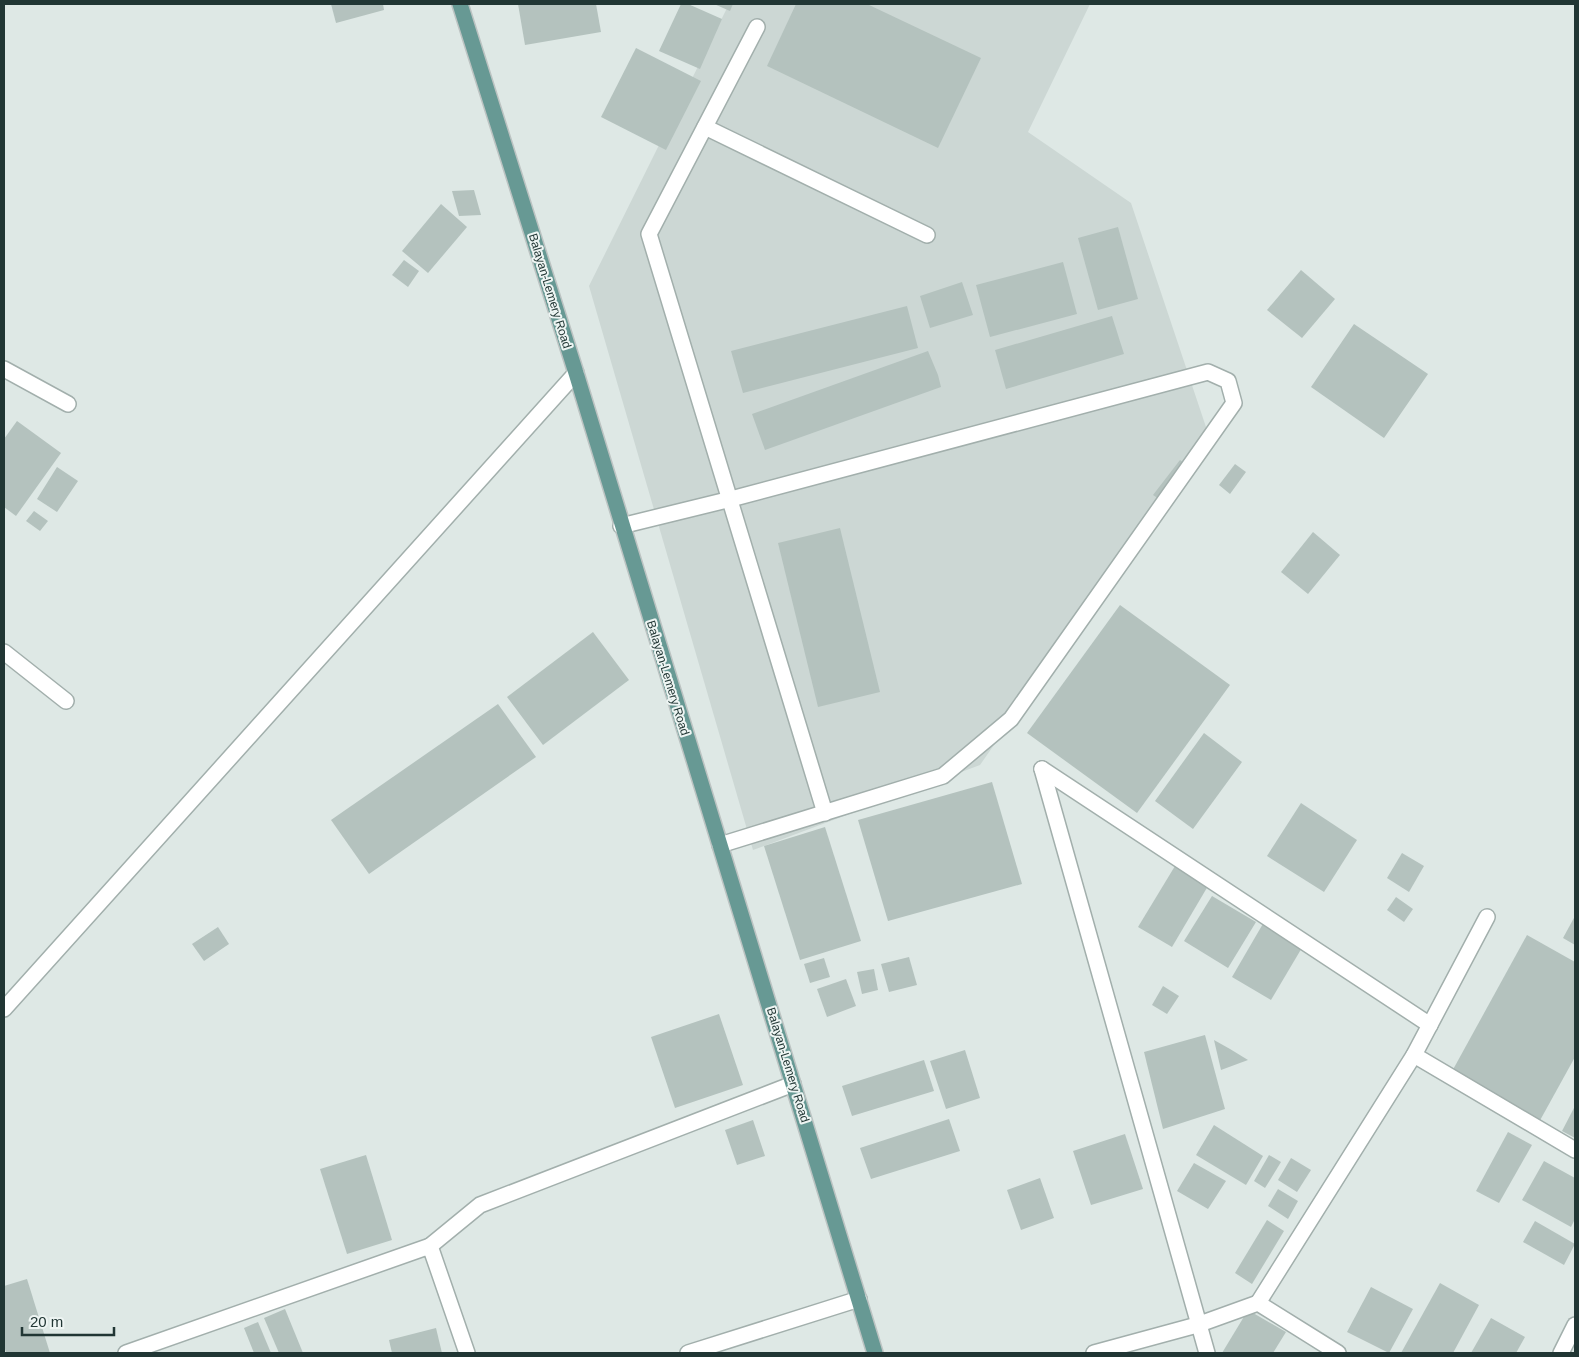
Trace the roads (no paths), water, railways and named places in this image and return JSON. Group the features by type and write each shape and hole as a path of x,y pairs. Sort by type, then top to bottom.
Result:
{"main road":[{"name":"Balayan-Lemery Road","path":"460,4 576,373 621,526 860,1299 875,1353"}],"street":[{"path":"757,27 649,234 825,813"},
{"path":"705,128 927,235"},
{"path":"4,369 68,404"},
{"path":"621,526 731,499 1208,372 1228,381 1234,404 1012,718 943,776 720,845"},
{"path":"4,1009 576,373"},
{"path":"4,652 66,701"},
{"path":"1207,1353 1197,1325 1042,769 1430,1025"},
{"path":"1094,1353 1197,1325 1258,1303 1414,1055 1487,917"},
{"path":"1414,1055 1575,1150"},
{"path":"126,1353 430,1246 480,1205 793,1084"},
{"path":"430,1246 466,1353"},
{"path":"688,1353 860,1299"},
{"path":"1258,1303 1338,1353"},
{"path":"1561,1353 1575,1325"}]}
